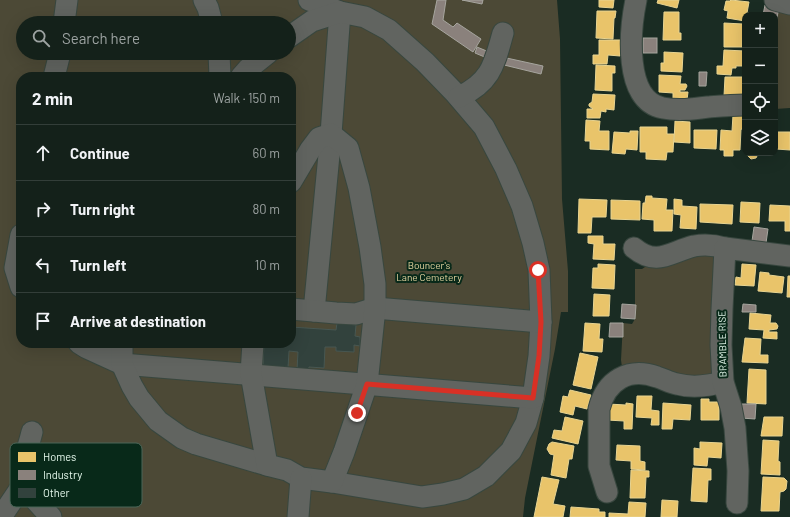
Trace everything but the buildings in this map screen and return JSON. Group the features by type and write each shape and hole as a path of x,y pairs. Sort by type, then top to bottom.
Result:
{"street":[{"path":"65,16 67,0"},
{"path":"204,0 210,16"},
{"path":"122,348 122,364 139,398 158,420 170,430 196,444 287,470 301,478 422,497 464,489 486,476 511,451 526,423 533,398 539,356 541,322 538,270 533,242 522,206 506,169 484,126 459,97 425,62 388,30 365,17 340,12 309,0"},
{"path":"636,0 632,40 632,68 636,86 647,100 662,108 672,109 695,109 742,105"},
{"path":"775,0 790,4"},
{"path":"296,32 312,21 340,12"},
{"path":"314,311 331,134 340,12"},
{"path":"459,97 475,89 485,80 496,57 503,33"},
{"path":"55,72 58,60"},
{"path":"219,60 220,72"},
{"path":"245,72 259,60"},
{"path":"296,174 319,138 331,134"},
{"path":"331,134 348,148 359,188 370,247 375,284 376,308 367,384 344,452 332,482"},
{"path":"634,248 645,256 660,258 694,246 711,245 790,256"},
{"name":"BRAMBLE RISE","path":"725,248 721,345 723,382 731,406 735,428 738,472 737,503"},
{"path":"296,309 356,314 376,308 541,322"},
{"path":"87,348 122,364 533,398"},
{"path":"253,348 251,374 267,465"},
{"path":"606,492 599,466 599,409 601,400 611,384 623,377 636,374 656,376 676,384 689,386 702,386 723,382"},
{"path":"29,443 32,432"},
{"path":"298,517 301,478"},
{"path":"1,517 10,504"},
{"path":"43,507 51,517"}],"green space":[{"name":"Bouncer's Lane Cemetery","path":"0,0 557,0 560,39 562,199 568,271 568,312 561,312 525,498 523,517 0,517"},
{"path":"790,4 790,108 778,109 778,15 779,8"},
{"path":"718,246 723,382 622,367 623,323 632,324 635,319 635,269 642,269 648,265"}],"route":[{"path":"357,413 367,384 533,398 539,356 541,322 538,270"}]}
